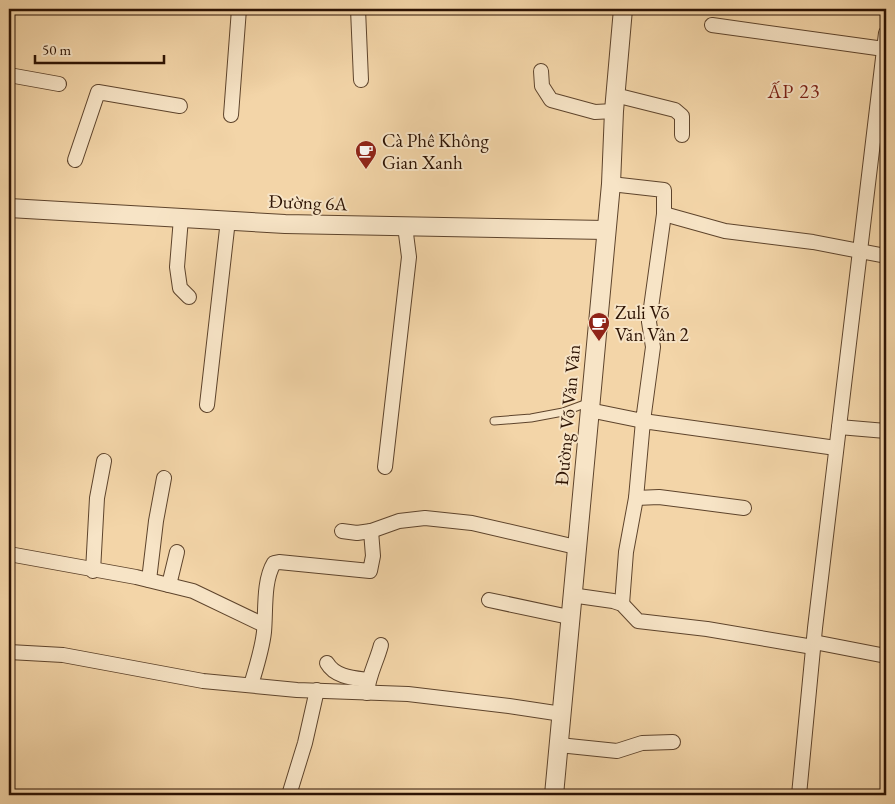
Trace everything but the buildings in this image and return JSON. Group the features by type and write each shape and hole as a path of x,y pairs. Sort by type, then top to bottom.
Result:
{"street":[{"path":"231,115 238,9"},
{"path":"358,9 361,80"},
{"name":"Đường Võ Văn Vân","path":"554,795 569,617 611,184 615,103 623,9"},
{"path":"712,25 884,50"},
{"path":"799,795 836,448 886,33"},
{"path":"541,71 542,86 551,100 595,112 615,103 675,110 682,116 682,135"},
{"path":"9,75 59,84"},
{"path":"75,160 98,92 180,106"},
{"path":"611,184 664,190 664,214 648,322 653,347 643,420 636,498 626,552 622,604"},
{"name":"Đường 6A","path":"9,208 285,224 606,230"},
{"path":"664,214 725,231 813,242 886,256"},
{"path":"181,218 177,267 180,288 189,297"},
{"path":"207,405 228,220"},
{"path":"385,467 409,257 405,226"},
{"path":"590,406 643,420 836,448"},
{"path":"839,426 886,431"},
{"path":"94,571 98,498 104,461"},
{"path":"150,580 156,521 164,478"},
{"path":"636,498 659,497 744,508"},
{"path":"342,531 357,533 371,531 399,521 425,518 472,523 576,547"},
{"path":"252,685 264,625 269,574 274,563 370,572 373,556 371,531"},
{"path":"169,585 177,552"},
{"path":"9,554 150,580 193,591 264,625"},
{"path":"571,596 613,601 622,604 638,621 707,629 886,656"},
{"path":"489,600 569,617"},
{"path":"367,686 381,645"},
{"path":"9,652 63,655 203,681 317,690 367,686"},
{"path":"327,663 330,669 367,686 562,714"},
{"path":"289,795 305,743 317,690"},
{"path":"559,745 618,751 642,743 673,742"}],"lane":[{"path":"494,420 531,418 590,406"}],"place":[{"name":"Cà Phê Không Gian Xanh","path":"366,170"},
{"name":"Zuli Võ Văn Vân 2","path":"599,342"}],"district":[{"name":"ẤP 23","path":"794,91"}]}
